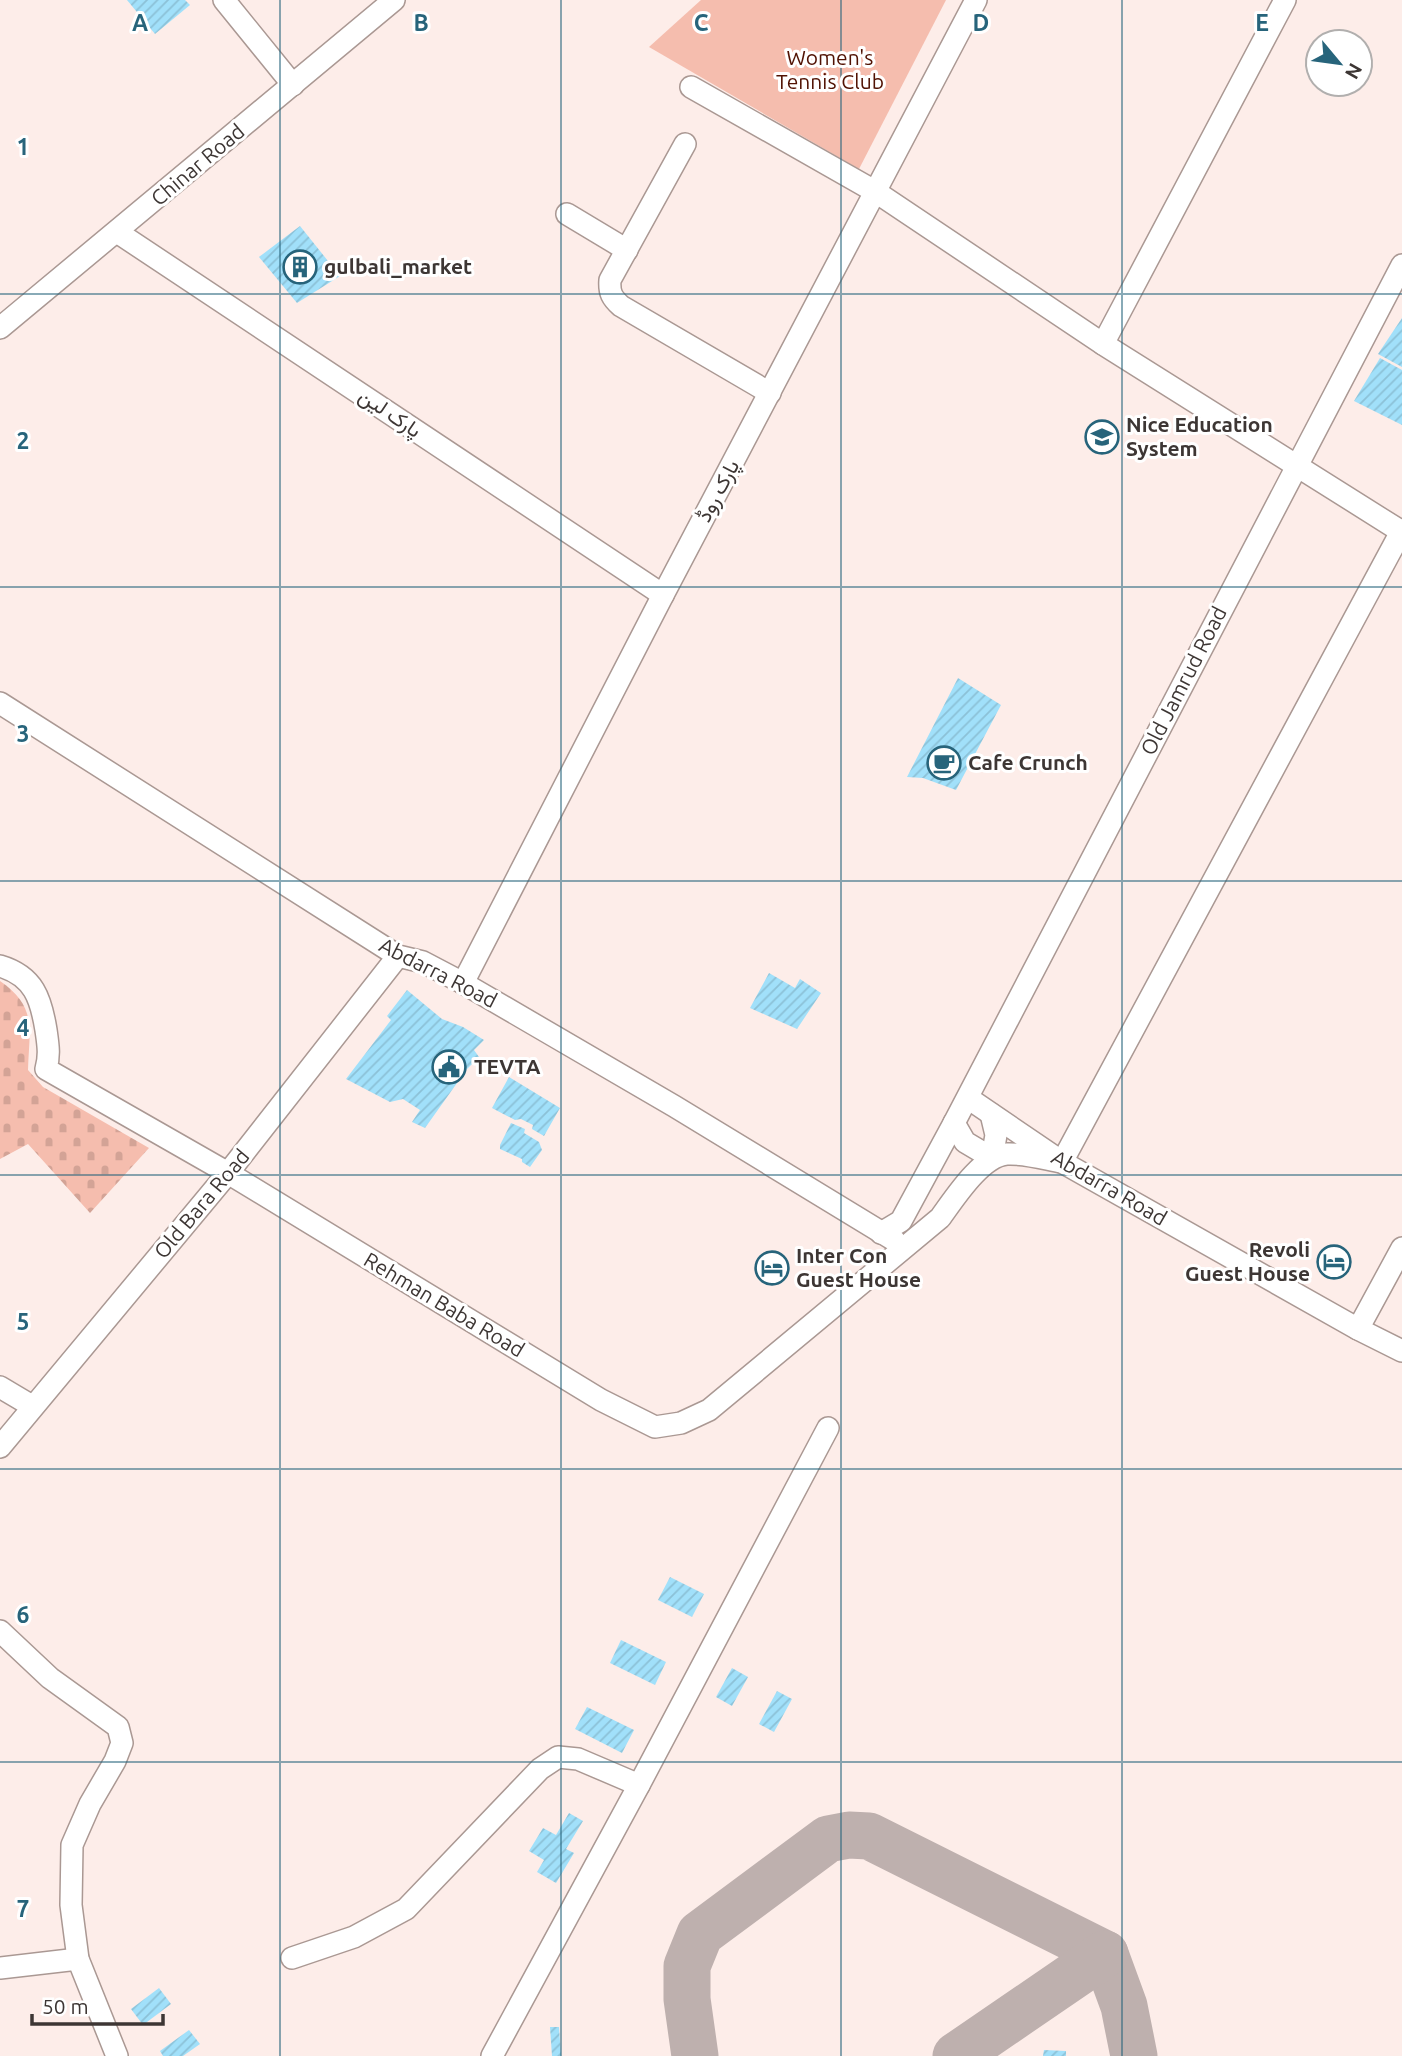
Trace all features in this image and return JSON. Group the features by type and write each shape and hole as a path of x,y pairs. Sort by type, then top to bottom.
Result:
{"street":[{"path":"224,0 293,85"},
{"name":"Chinar Road","path":"0,328 394,0"},
{"name":"پارک روڈ","path":"463,983 663,595 976,0"},
{"path":"1102,344 1286,0"},
{"path":"691,87 876,192 1102,344 1402,531 1062,1162 1006,1154 992,1158 965,1142 954,1123"},
{"path":"685,144 610,280 609,290 612,298 621,306 770,393"},
{"path":"567,214 627,250"},
{"name":"پارک لین","path":"117,232 663,595"},
{"name":"Old Jamrud Road","path":"881,1233 901,1221 968,1098 1402,265"},
{"name":"Abdarra Road","path":"0,703 398,956 423,962 463,983 674,1106 881,1233"},
{"name":"Old Bara Road","path":"0,1447 228,1173 398,956"},
{"name":"Rehman Baba Road","path":"0,965 19,974 40,999 49,1047 46,1069 228,1173 601,1400 655,1427 681,1423 709,1410 940,1218 966,1184 992,1158"},
{"name":"Abdarra Road","path":"968,1098 1062,1162 1358,1329 1402,1351"},
{"path":"991,1114 996,1135 992,1158"},
{"path":"881,1233 907,1244"},
{"path":"1358,1329 1402,1248"},
{"path":"0,1387 32,1406"},
{"path":"492,2056 828,1428"},
{"path":"0,1630 50,1678 118,1727 122,1743 115,1761 90,1804 72,1844 71,1905 78,1959 117,2056"},
{"path":"292,1958 354,1937 406,1909 533,1776 558,1757 578,1759 639,1785"},
{"path":"0,1968 78,1959"}],"green space":[{"name":"Women's Tennis Club","path":"701,0 946,0 859,169 649,47"},
{"path":"0,981 21,1000 26,1010 30,1031 28,1070 43,1087 149,1148 90,1213 28,1144 0,1159"}],"building":[{"path":"127,0 185,0 190,5 155,34"},
{"name":"gulbali_market","path":"300,226 340,276 297,303 259,257"},
{"path":"1402,318 1402,367 1378,354"},
{"path":"1380,358 1402,370 1402,425 1354,401"},
{"path":"958,678 1001,705 956,790 923,778 907,777"},
{"path":"769,973 795,988 800,979 821,993 797,1029 750,1008"},
{"path":"407,990 442,1019 463,1027 484,1040 474,1050 479,1057 467,1069 425,1128 412,1122 420,1110 403,1099 390,1102 346,1079 391,1020 387,1016"},
{"path":"509,1077 560,1108 544,1136 532,1129 533,1125 521,1119 515,1120 492,1108"},
{"path":"511,1123 525,1129 524,1133 539,1142 542,1150 530,1167 522,1162 522,1159 500,1149"},
{"path":"670,1577 704,1594 692,1617 658,1600"},
{"path":"621,1640 666,1662 655,1685 610,1663"},
{"path":"732,1668 748,1677 732,1706 716,1697"},
{"path":"777,1691 792,1699 774,1732 759,1724"},
{"path":"587,1707 634,1730 622,1753 575,1729"},
{"path":"569,1813 583,1821 566,1849 574,1853 556,1883 537,1872 544,1860 529,1851 543,1828 556,1835"},
{"path":"159,1988 171,2004 143,2025 131,2009"},
{"path":"550,2027 559,2027 561,2056 552,2056"},
{"path":"189,2030 200,2044 183,2056 163,2056 160,2051"},
{"path":"1044,2050 1066,2051 1066,2056 1043,2056"}],"taxiway":[{"path":"695,2056 687,1999 687,1966 700,1934 828,1839 849,1835 869,1836 1105,1954 1124,2006 1134,2056"},
{"path":"956,2056 1105,1954"}],"place":[{"name":"gulbali_market","path":"300,267"},
{"name":"Nice Education System","path":"1102,437"},
{"name":"Cafe Crunch","path":"944,763"},
{"name":"TEVTA","path":"449,1067"},
{"name":"Revoli Guest House","path":"1334,1262"},
{"name":"Inter Con Guest House","path":"772,1268"}]}
